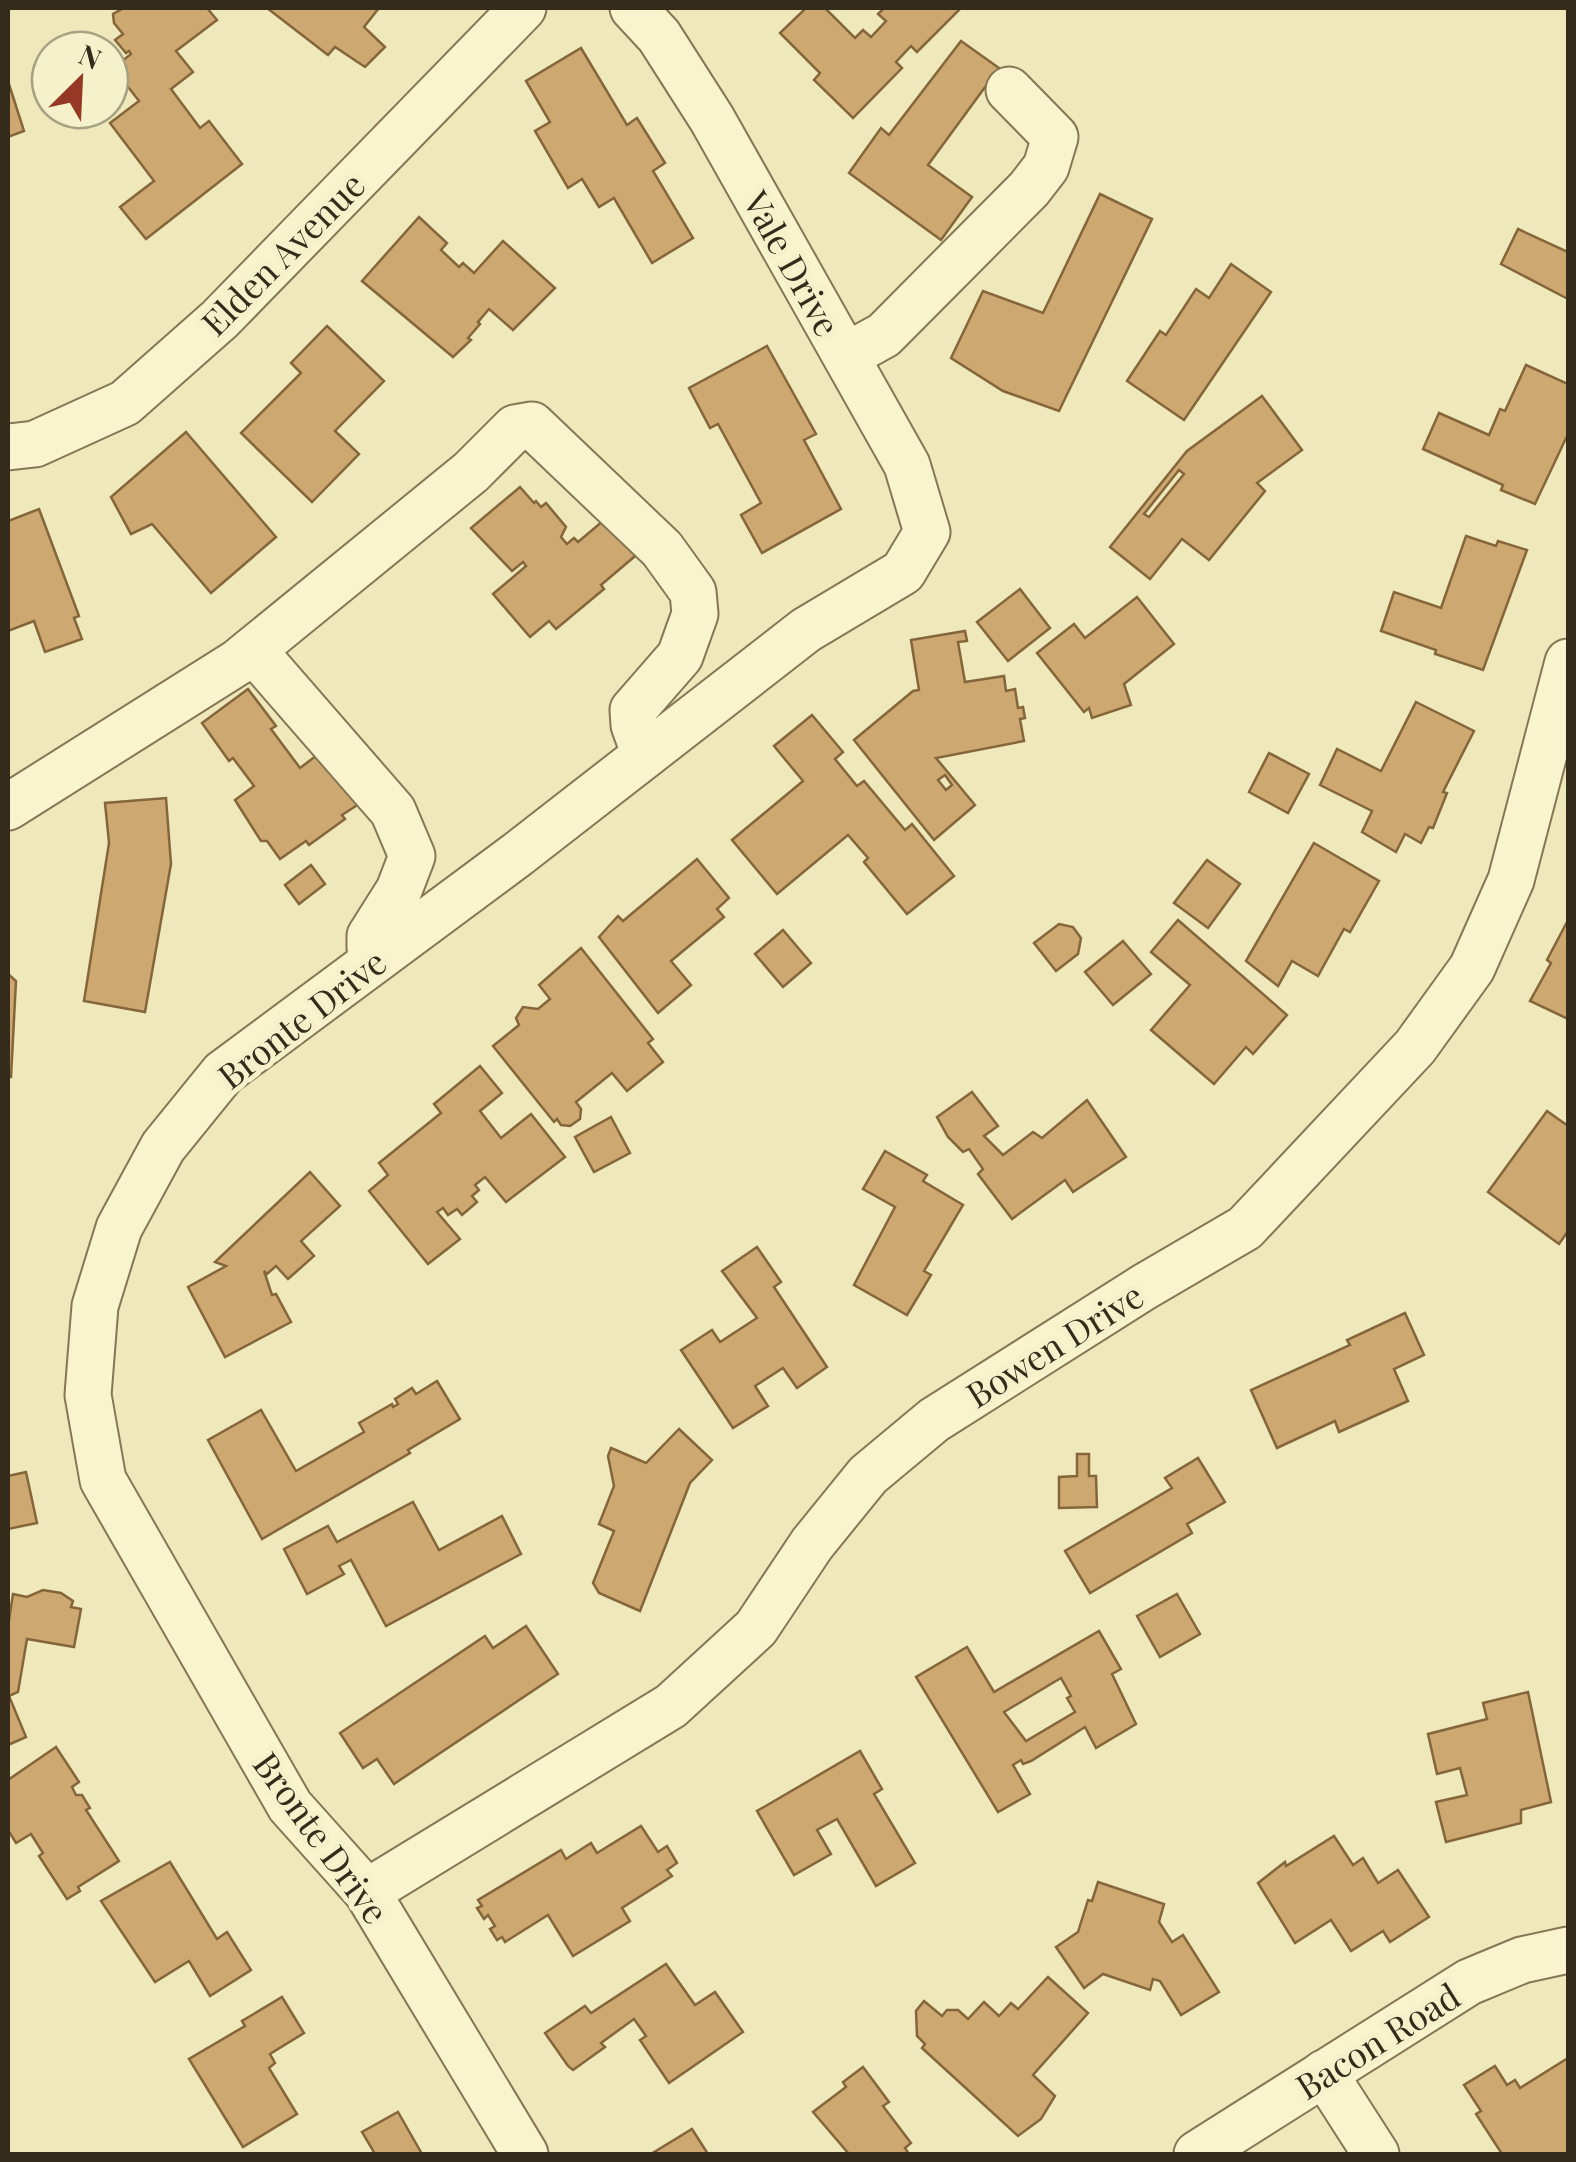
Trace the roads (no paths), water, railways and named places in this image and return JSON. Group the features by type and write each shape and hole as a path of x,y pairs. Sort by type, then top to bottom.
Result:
{"street":[{"name":"Elden Avenue","path":"8,447 35,444 125,402 220,319 522,8"},
{"name":"Vale Drive","path":"632,8 659,36 712,120 908,465 927,532"},
{"path":"846,356 884,335 1029,189 1046,167 1055,137 1009,90"},
{"path":"8,807 222,673 471,472 515,428 532,425 662,548 693,592 696,614 680,656 633,710 634,726 646,755"},
{"name":"Bronte Drive","path":"524,2154 366,1892 290,1806 102,1480 88,1395 95,1306 118,1228 163,1147 223,1073 806,630 903,572 927,532"},
{"path":"253,650 393,812 412,856 399,890 370,936 370,948 379,957"},
{"name":"Bowen Drive","path":"366,1892 671,1706 756,1628 812,1544 868,1475 934,1420 1144,1287 1246,1228 1415,1046 1472,968 1511,880 1568,662"},
{"name":"Bacon Road","path":"1197,2154 1469,1982 1522,1960 1568,1950"},
{"path":"1324,2074 1376,2154"}]}
